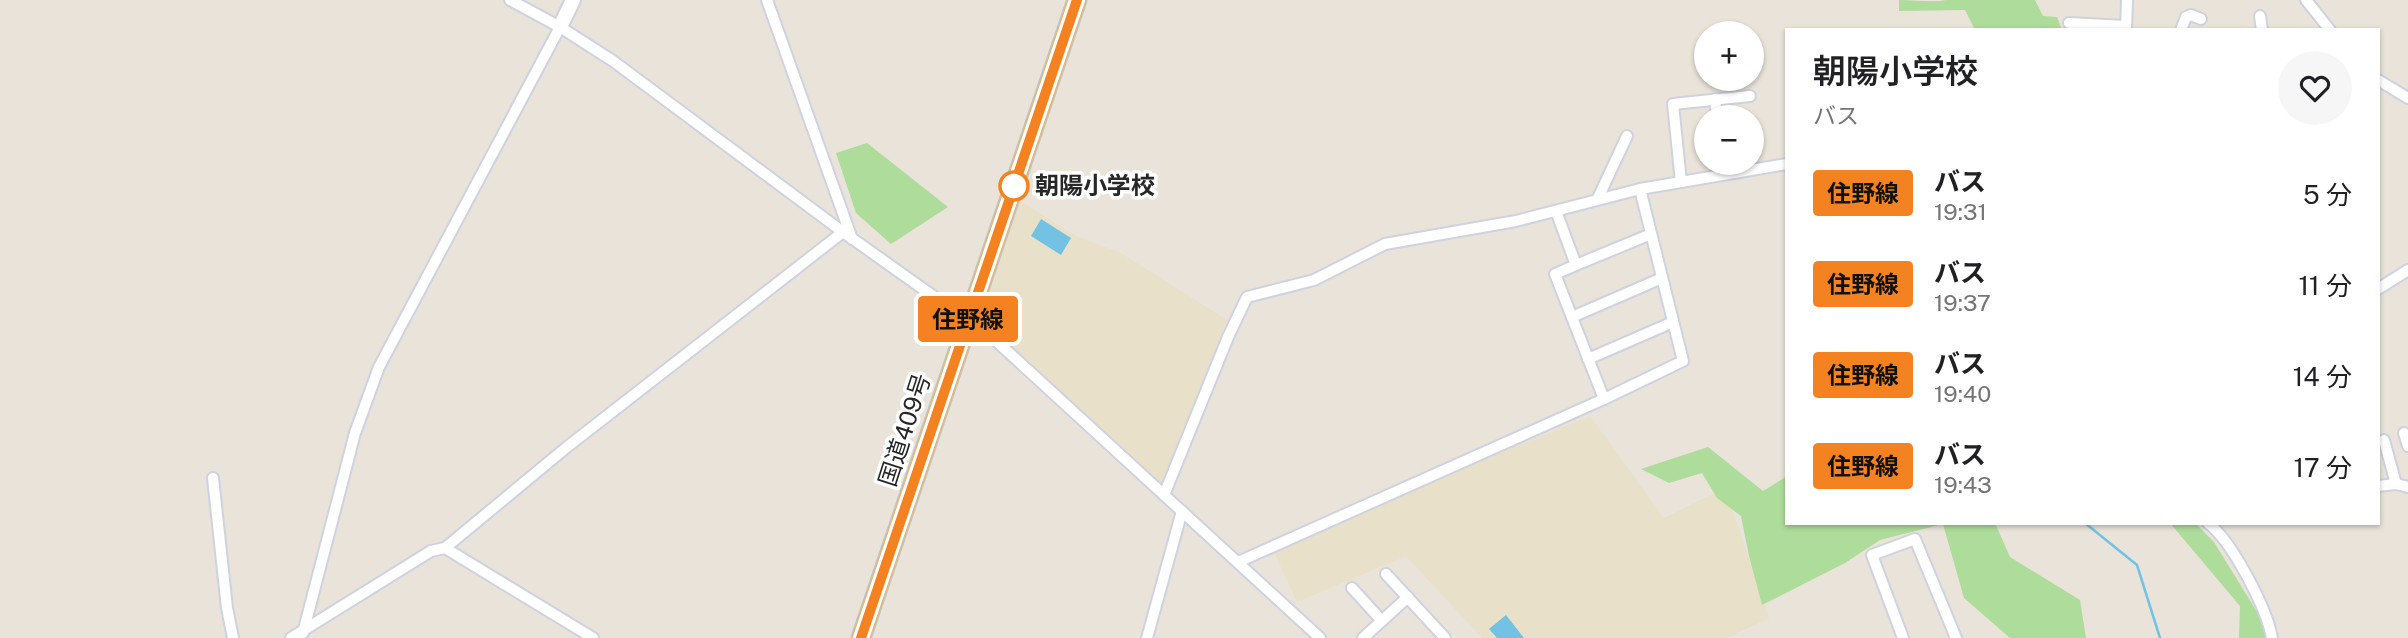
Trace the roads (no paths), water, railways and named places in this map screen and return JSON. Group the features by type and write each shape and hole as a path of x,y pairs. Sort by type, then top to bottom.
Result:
{"highway":[{"name":"国道409号","path":"861,638 1077,0"}],"street":[{"path":"510,0 560,27 613,61 848,235 968,318 1320,638"},
{"path":"302,634 355,433 379,367 573,0"},
{"path":"767,0 848,235"},
{"path":"2069,23 2126,28 2127,0"},
{"path":"2306,0 2328,28"},
{"path":"2182,28 2186,17 2191,15 2201,19"},
{"path":"2260,16 2262,28"},
{"path":"2380,81 2408,98"},
{"path":"1681,182 1673,104 1750,96"},
{"path":"1715,99 1716,105"},
{"path":"1598,198 1627,136"},
{"path":"1764,168 1785,164"},
{"path":"1164,495 1247,297 1314,280 1385,244 1516,221 1598,198 1723,175"},
{"path":"1238,562 1683,362 1640,189"},
{"path":"1556,211 1576,265"},
{"path":"1604,399 1555,274 1651,234"},
{"path":"291,638 302,634 431,551 445,548 567,447 848,235"},
{"path":"2380,288 2408,270"},
{"path":"1572,317 1662,278"},
{"path":"1588,359 1673,322"},
{"path":"2404,433 2408,446"},
{"path":"2384,440 2396,484"},
{"path":"213,478 227,608 233,638"},
{"path":"2380,486 2396,484 2408,487"},
{"path":"1147,638 1182,511"},
{"path":"2210,525 2223,538 2259,598 2269,620 2272,638"},
{"path":"1903,638 1872,555 1915,539 1956,638"},
{"path":"445,548 593,638"},
{"path":"1387,574 1440,636"},
{"path":"1352,588 1382,621"},
{"path":"1363,638 1408,597"},
{"path":"1301,638 1305,624"}],"water":[{"path":"1041,219 1071,238 1061,255 1031,236"},
{"path":"1506,615 1524,638 1497,638 1489,629"}],"waterway":[{"path":"2087,525 2137,565 2160,638"}],"place":[{"name":"朝陽小学校","path":"1014,186"}]}
